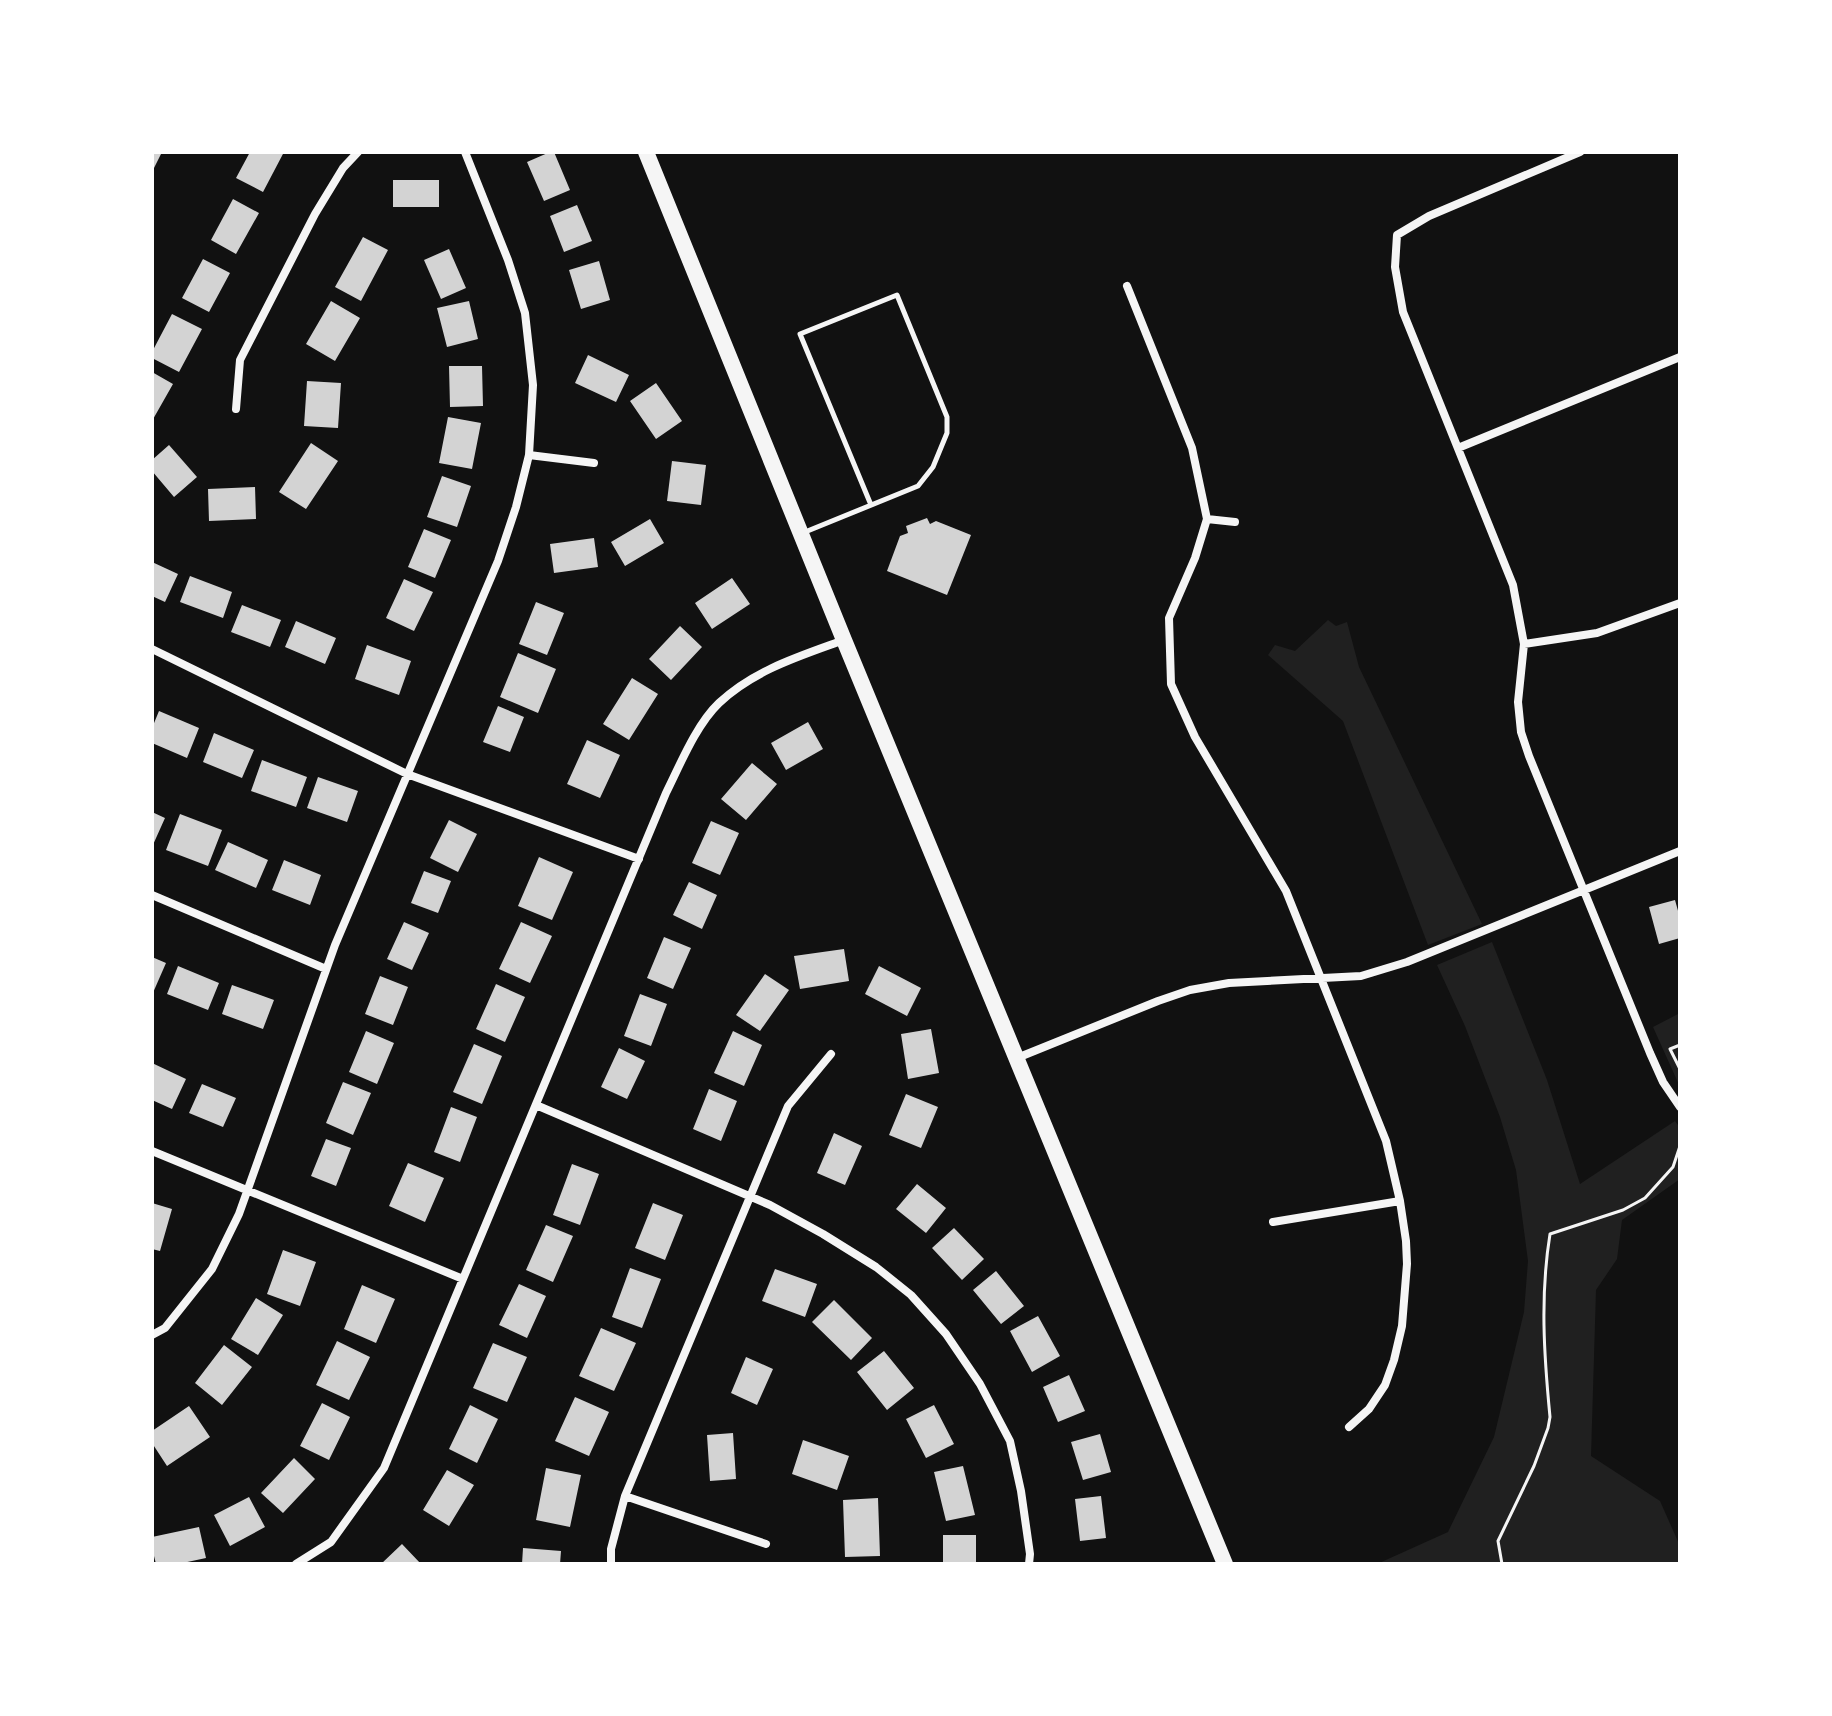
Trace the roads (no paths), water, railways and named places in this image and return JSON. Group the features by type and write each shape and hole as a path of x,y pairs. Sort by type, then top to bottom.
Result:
{"main road":[{"path":"646,152 1225,1564"}],"street":[{"path":"236,409 240,360 315,214 343,168 358,152"},
{"path":"152,1335 165,1328 212,1269 239,1214 326,969 498,561 516,507 529,455 533,385 525,313 508,260 465,152"},
{"path":"1580,152 1429,216 1397,235 1395,267 1403,312 1513,585 1524,644 1518,702 1521,732 1529,756 1650,1053 1663,1082 1680,1107"},
{"path":"1127,286 1192,448 1207,519 1195,558 1169,618 1171,684 1195,737 1286,891 1386,1141 1400,1201 1407,1264 1399,1338 1385,1385 1369,1409 1349,1427"},
{"path":"1458,448 1680,357"},
{"path":"529,455 594,463"},
{"path":"1207,519 1235,522"},
{"path":"1524,644 1597,633 1680,603"},
{"path":"296,1564 331,1542 384,1468 666,793 693,738 718,704 758,674 844,640"},
{"path":"152,649 407,774 639,859"},
{"path":"1017,1058 1190,990 1229,983 1321,979 1380,972 1680,851"},
{"path":"152,895 326,969"},
{"path":"611,1564 611,1549 625,1496 788,1106 831,1054"},
{"path":"536,1105 750,1196 823,1234 876,1267 911,1295 946,1334 980,1384 1010,1441 1021,1491 1029,1564"},
{"path":"152,1151 463,1279"},
{"path":"1273,1222 1400,1201"},
{"path":"625,1496 766,1544"}],"lane":[{"path":"801,533 871,505 918,486 933,467 947,433 947,417 897,295 800,334 871,505"}]}
